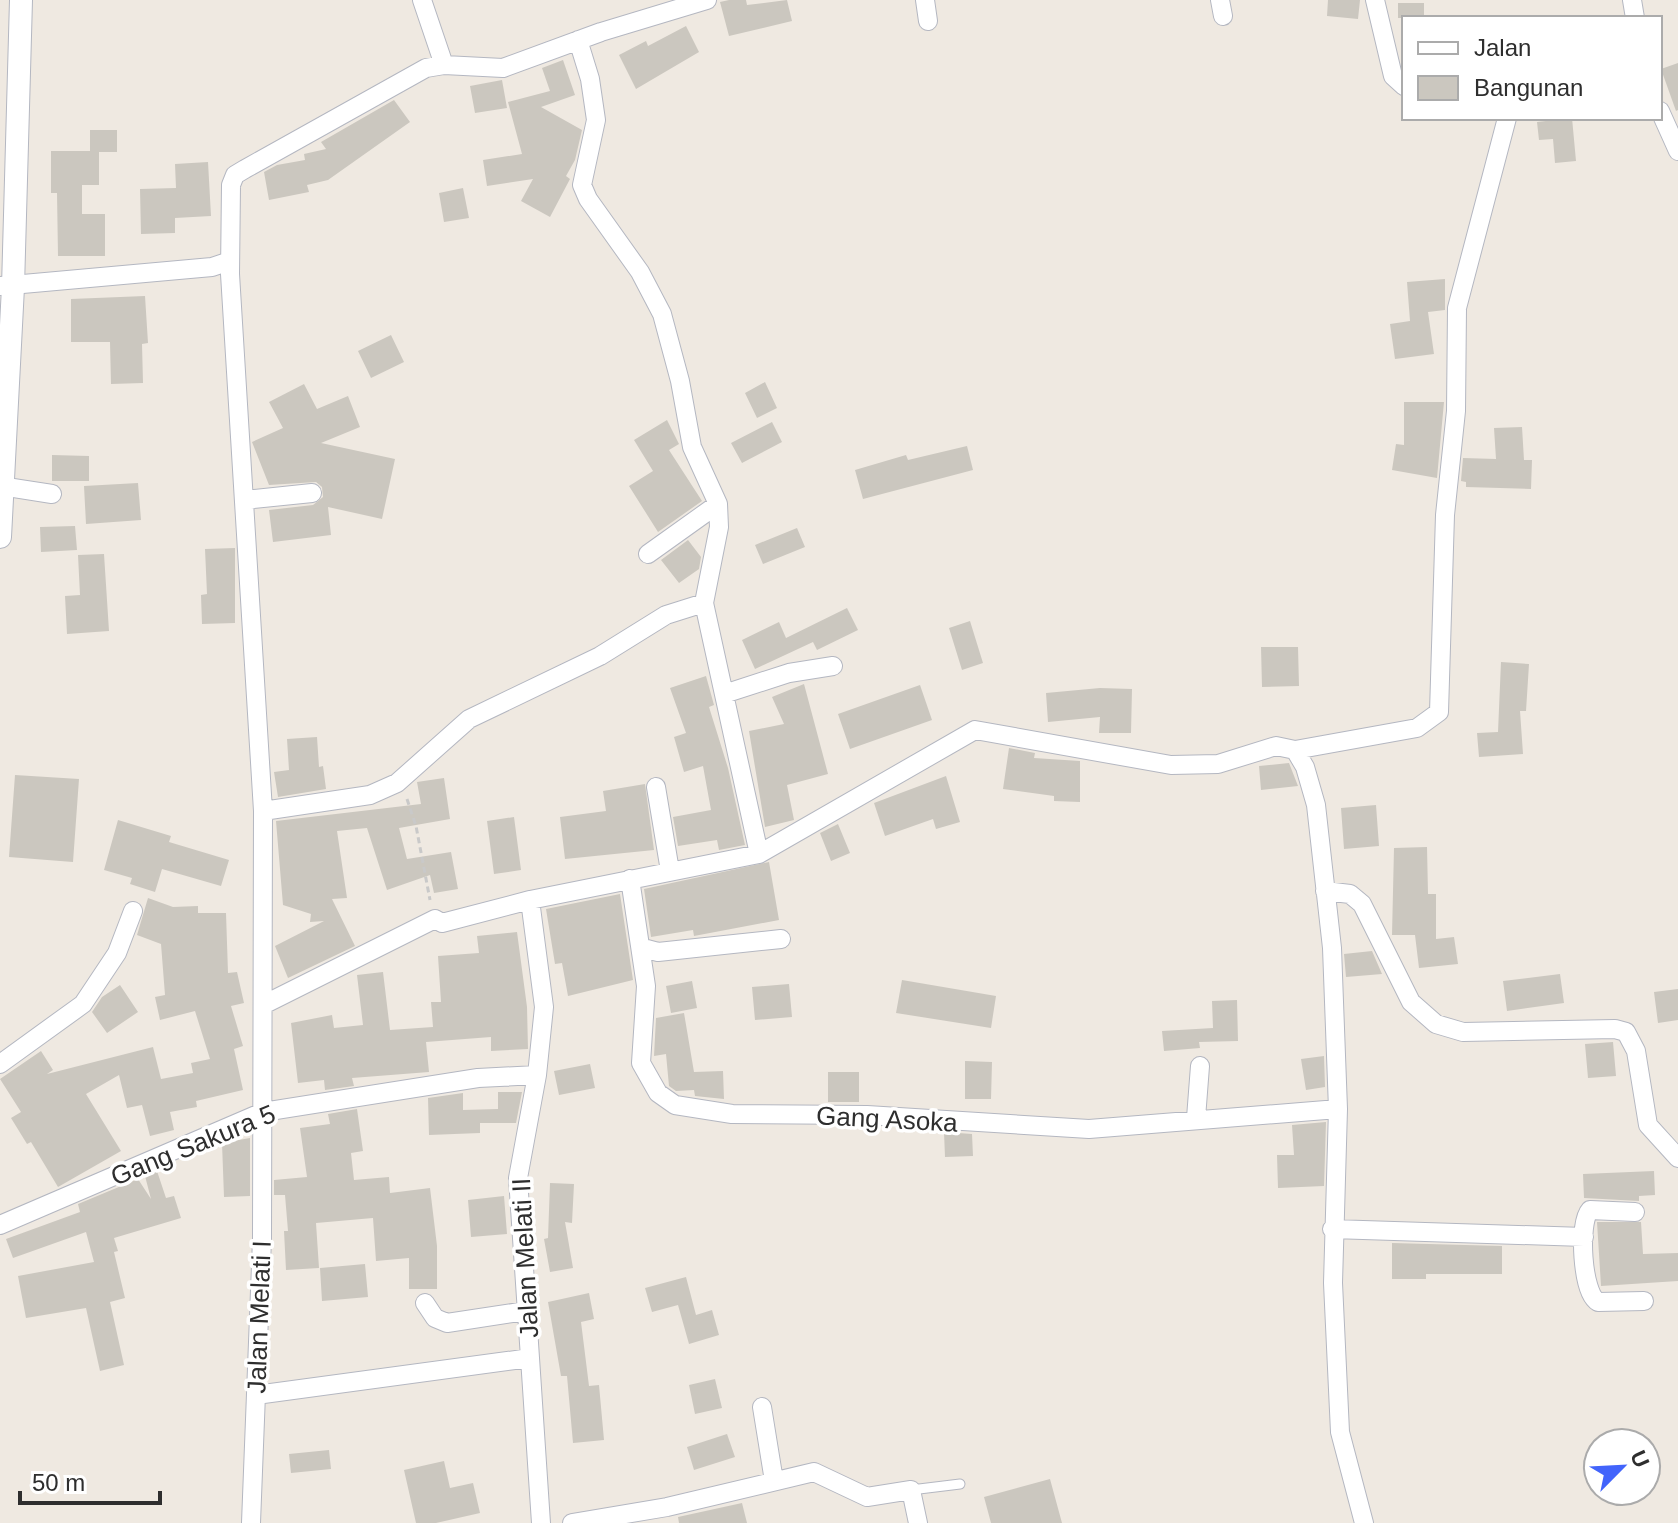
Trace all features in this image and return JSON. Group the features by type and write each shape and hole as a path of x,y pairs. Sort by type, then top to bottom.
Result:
{"street":[{"path":"0,537 6,286 21,0"},
{"path":"422,0 444,65 492,70 707,0"},
{"path":"925,0 928,21"},
{"path":"1375,0 1393,76 1401,84"},
{"path":"578,40 590,79 596,120 582,185 588,199 640,272 662,314 680,381 692,447 718,504 719,527 704,603 759,854"},
{"name":"Jalan Melati I","path":"251,1523 263,1112 263,811 230,261 230,204 235,175 408,77 444,65"},
{"path":"1662,115 1678,151"},
{"path":"263,1005 435,919 442,923 530,900 759,854 975,730 1171,765 1218,764 1276,746 1295,750 1417,728 1439,712 1445,515 1456,411 1457,308 1506,120"},
{"path":"6,286 212,267 230,261"},
{"path":"2,486 52,494"},
{"path":"245,500 312,493"},
{"path":"648,554 718,504"},
{"path":"263,811 370,795 397,783 469,719 600,656 666,615 704,603"},
{"path":"724,694 789,673 833,666"},
{"path":"1295,750 1305,767 1316,805 1332,948 1338,1109 1332,1229 1340,1432 1364,1523"},
{"path":"656,787 670,871"},
{"name":"Gang Asoka","path":"630,879 643,948 646,986 641,1063 658,1093 675,1105 732,1114 867,1115 1089,1129 1338,1109"},
{"path":"1325,891 1350,894 1362,904 1411,1002 1436,1024 1463,1032 1615,1029 1626,1032 1636,1051 1648,1125 1678,1158"},
{"name":"Jalan Melati II","path":"530,900 544,1007 537,1075 518,1178 541,1523"},
{"path":"0,1064 83,1004 117,953 133,911"},
{"path":"643,948 658,952 781,939"},
{"path":"1196,1118 1200,1066"},
{"name":"Gang Sakura 5","path":"0,1225 263,1112 478,1078 537,1075"},
{"path":"1635,1212 1590,1210 1585,1217 1587,1290 1594,1301 1644,1301"},
{"path":"1332,1229 1584,1237"},
{"path":"425,1303 435,1318 447,1323 526,1311"},
{"path":"256,1395 530,1358"},
{"path":"762,1407 774,1481"},
{"path":"572,1523 667,1507 814,1472 867,1497 911,1490 918,1523"}],"lane":[{"path":"911,1490 960,1484"}],"path":[{"path":"397,783 416,826 435,919"}],"building":[{"path":"746,0 747,5 787,0 792,21 729,36 720,2"},
{"path":"1328,0 1360,0 1358,19 1327,16"},
{"path":"1398,3 1424,3 1424,16 1398,18"},
{"path":"686,26 699,52 636,89 619,55 646,41 648,46"},
{"path":"563,60 575,95 541,107 582,130 575,160 566,176 570,179 550,217 521,201 533,179 487,186 483,160 522,154 508,102 550,91 542,68"},
{"path":"1678,63 1676,111 1662,72 1662,69"},
{"path":"502,80 507,108 475,113 470,86"},
{"path":"394,100 410,122 328,180 307,185 309,192 269,200 264,172 277,165 305,160 304,154 326,149 321,142"},
{"path":"1572,120 1576,161 1555,163 1553,139 1539,140 1537,122"},
{"path":"90,130 117,130 117,152 99,152 99,185 82,185 82,214 105,214 105,256 58,256 57,193 51,193 51,151 90,151"},
{"path":"208,162 211,216 175,218 175,233 141,234 140,189 176,188 175,164"},
{"path":"463,188 469,218 444,222 439,193"},
{"path":"1445,279 1445,310 1428,312 1434,354 1395,359 1390,324 1410,321 1407,282"},
{"path":"145,296 148,343 142,344 143,383 111,384 110,342 71,342 71,299"},
{"path":"391,335 404,362 371,378 358,351"},
{"path":"765,382 777,408 757,418 745,393"},
{"path":"304,384 317,409 348,396 360,427 321,443 395,459 382,519 328,507 331,535 273,542 269,510 313,505 323,497 322,487 316,482 269,485 252,442 283,428 269,402"},
{"path":"1404,402 1444,402 1437,478 1392,470 1396,444 1404,445"},
{"path":"667,420 679,444 669,450 702,501 658,532 629,486 653,471 634,440"},
{"path":"772,422 782,442 742,463 731,443"},
{"path":"1522,427 1524,460 1532,460 1531,489 1466,487 1466,482 1461,481 1463,458 1496,459 1494,428"},
{"path":"967,446 973,470 863,499 855,470 906,455 908,460"},
{"path":"52,455 89,456 89,481 52,481"},
{"path":"138,483 141,520 86,524 84,486"},
{"path":"75,526 77,550 41,552 40,527"},
{"path":"797,528 805,547 763,564 755,545"},
{"path":"688,540 701,557 699,569 679,583 661,560"},
{"path":"235,548 235,623 202,624 201,595 207,594 205,549"},
{"path":"104,554 109,631 67,634 65,596 80,595 78,555"},
{"path":"847,608 858,630 817,650 813,642 755,669 742,640 779,622 786,638"},
{"path":"970,621 983,663 962,670 949,628"},
{"path":"1261,647 1298,647 1299,686 1262,687"},
{"path":"1501,662 1529,664 1526,711 1520,711 1523,754 1479,757 1477,733 1498,732"},
{"path":"706,676 714,705 709,707 728,768 745,845 719,850 717,840 678,846 673,817 711,810 703,766 684,772 674,737 686,733 670,688"},
{"path":"804,684 828,774 787,785 794,820 765,827 749,731 784,724 772,697"},
{"path":"920,685 932,720 850,749 838,714"},
{"path":"1100,688 1132,689 1131,733 1099,733 1100,717 1048,722 1046,693"},
{"path":"317,737 319,767 323,766 326,789 278,797 274,772 289,770 287,739"},
{"path":"1009,748 1035,753 1034,758 1080,761 1080,802 1054,801 1054,796 1003,789"},
{"path":"1289,763 1298,786 1261,790 1259,766"},
{"path":"15,775 79,779 73,862 9,857"},
{"path":"946,776 960,822 936,829 933,819 885,836 874,803"},
{"path":"444,778 450,819 399,828 407,859 451,852 458,889 434,893 430,875 387,890 367,828 337,831 347,898 332,899 355,946 288,978 275,946 324,921 310,922 311,914 283,905 276,821 421,804 417,782"},
{"path":"645,784 654,850 565,859 560,817 606,811 603,791"},
{"path":"1376,805 1379,846 1344,849 1341,808"},
{"path":"514,817 521,870 494,874 487,821"},
{"path":"118,820 171,836 169,842 229,860 221,886 162,869 155,892 130,884 132,878 104,870"},
{"path":"838,824 850,853 831,861 820,833"},
{"path":"1427,847 1428,894 1436,894 1436,939 1454,937 1458,964 1419,968 1415,935 1392,935 1394,848"},
{"path":"769,862 779,920 694,936 693,930 651,937 644,889"},
{"path":"620,894 633,980 568,996 562,963 555,964 546,909"},
{"path":"148,898 173,907 198,906 198,913 226,913 228,973 237,972 244,1003 231,1006 243,1046 234,1049 243,1090 196,1101 197,1107 170,1112 174,1130 150,1136 142,1105 127,1108 119,1075 86,1094 121,1151 58,1187 31,1142 27,1144 11,1118 21,1112 0,1079 41,1051 53,1070 47,1074 153,1047 161,1079 193,1073 191,1063 210,1059 195,1011 160,1020 155,997 165,995 161,944 137,935"},
{"path":"517,932 527,1007 528,1049 491,1051 491,1037 426,1042 429,1072 352,1078 354,1086 325,1090 324,1080 298,1083 291,1023 332,1015 334,1028 363,1025 357,975 383,972 390,1030 433,1027 431,1002 441,1002 438,956 479,953 477,936"},
{"path":"1372,951 1382,974 1346,977 1344,954"},
{"path":"1560,974 1564,1003 1507,1011 1503,981"},
{"path":"902,980 996,996 991,1028 896,1013"},
{"path":"692,981 697,1008 671,1013 666,986"},
{"path":"789,984 792,1017 755,1020 752,987"},
{"path":"120,985 138,1012 107,1033 92,1012 102,997"},
{"path":"1678,989 1678,1020 1658,1023 1654,992"},
{"path":"1237,1000 1238,1041 1199,1042 1200,1048 1164,1051 1162,1031 1213,1028 1212,1001"},
{"path":"684,1013 694,1072 723,1071 724,1099 695,1096 694,1090 676,1091 669,1086 666,1054 654,1056 656,1018"},
{"path":"1613,1042 1616,1076 1588,1078 1585,1044"},
{"path":"1324,1056 1325,1087 1306,1090 1301,1059"},
{"path":"965,1061 992,1062 991,1099 965,1099"},
{"path":"590,1064 595,1088 559,1095 554,1071"},
{"path":"828,1072 859,1072 859,1102 828,1102"},
{"path":"498,1092 522,1092 516,1123 480,1123 480,1133 429,1135 428,1098 463,1093 463,1110 498,1109"},
{"path":"357,1109 363,1151 351,1153 354,1180 389,1177 390,1193 430,1188 437,1246 437,1289 409,1289 409,1258 376,1261 373,1218 316,1223 319,1268 286,1270 284,1231 288,1231 285,1195 274,1195 274,1180 307,1177 300,1128 330,1124 328,1114"},
{"path":"1326,1122 1324,1186 1278,1188 1277,1155 1294,1155 1292,1125"},
{"path":"944,1132 972,1134 973,1156 945,1157"},
{"path":"250,1138 250,1196 224,1197 222,1143"},
{"path":"157,1171 166,1198 174,1196 181,1218 114,1238 118,1251 114,1252 125,1298 110,1302 124,1365 100,1371 86,1308 26,1318 18,1276 94,1262 86,1232 13,1258 6,1239 80,1212 78,1204 138,1179 151,1199 145,1176"},
{"path":"1654,1171 1655,1195 1639,1196 1639,1201 1584,1198 1583,1174"},
{"path":"550,1183 574,1184 572,1223 565,1222 573,1268 550,1272 544,1239 548,1238"},
{"path":"504,1196 507,1234 471,1237 468,1200"},
{"path":"1597,1222 1641,1222 1643,1254 1678,1253 1678,1281 1601,1286"},
{"path":"1392,1243 1502,1246 1502,1274 1426,1274 1426,1279 1392,1279"},
{"path":"365,1264 368,1297 322,1301 320,1268"},
{"path":"686,1277 696,1315 712,1310 719,1335 689,1344 678,1305 652,1312 645,1288"},
{"path":"589,1293 594,1319 581,1322 589,1386 599,1385 604,1440 573,1443 567,1376 561,1376 548,1302"},
{"path":"715,1379 722,1408 695,1414 689,1385"},
{"path":"727,1434 735,1457 694,1470 687,1447"},
{"path":"329,1450 331,1469 291,1473 289,1454"},
{"path":"444,1461 450,1488 473,1483 480,1513 436,1523 416,1523 404,1470"},
{"path":"1050,1479 1062,1523 991,1523 984,1497"},
{"path":"742,1503 747,1523 679,1523 678,1517"}]}
